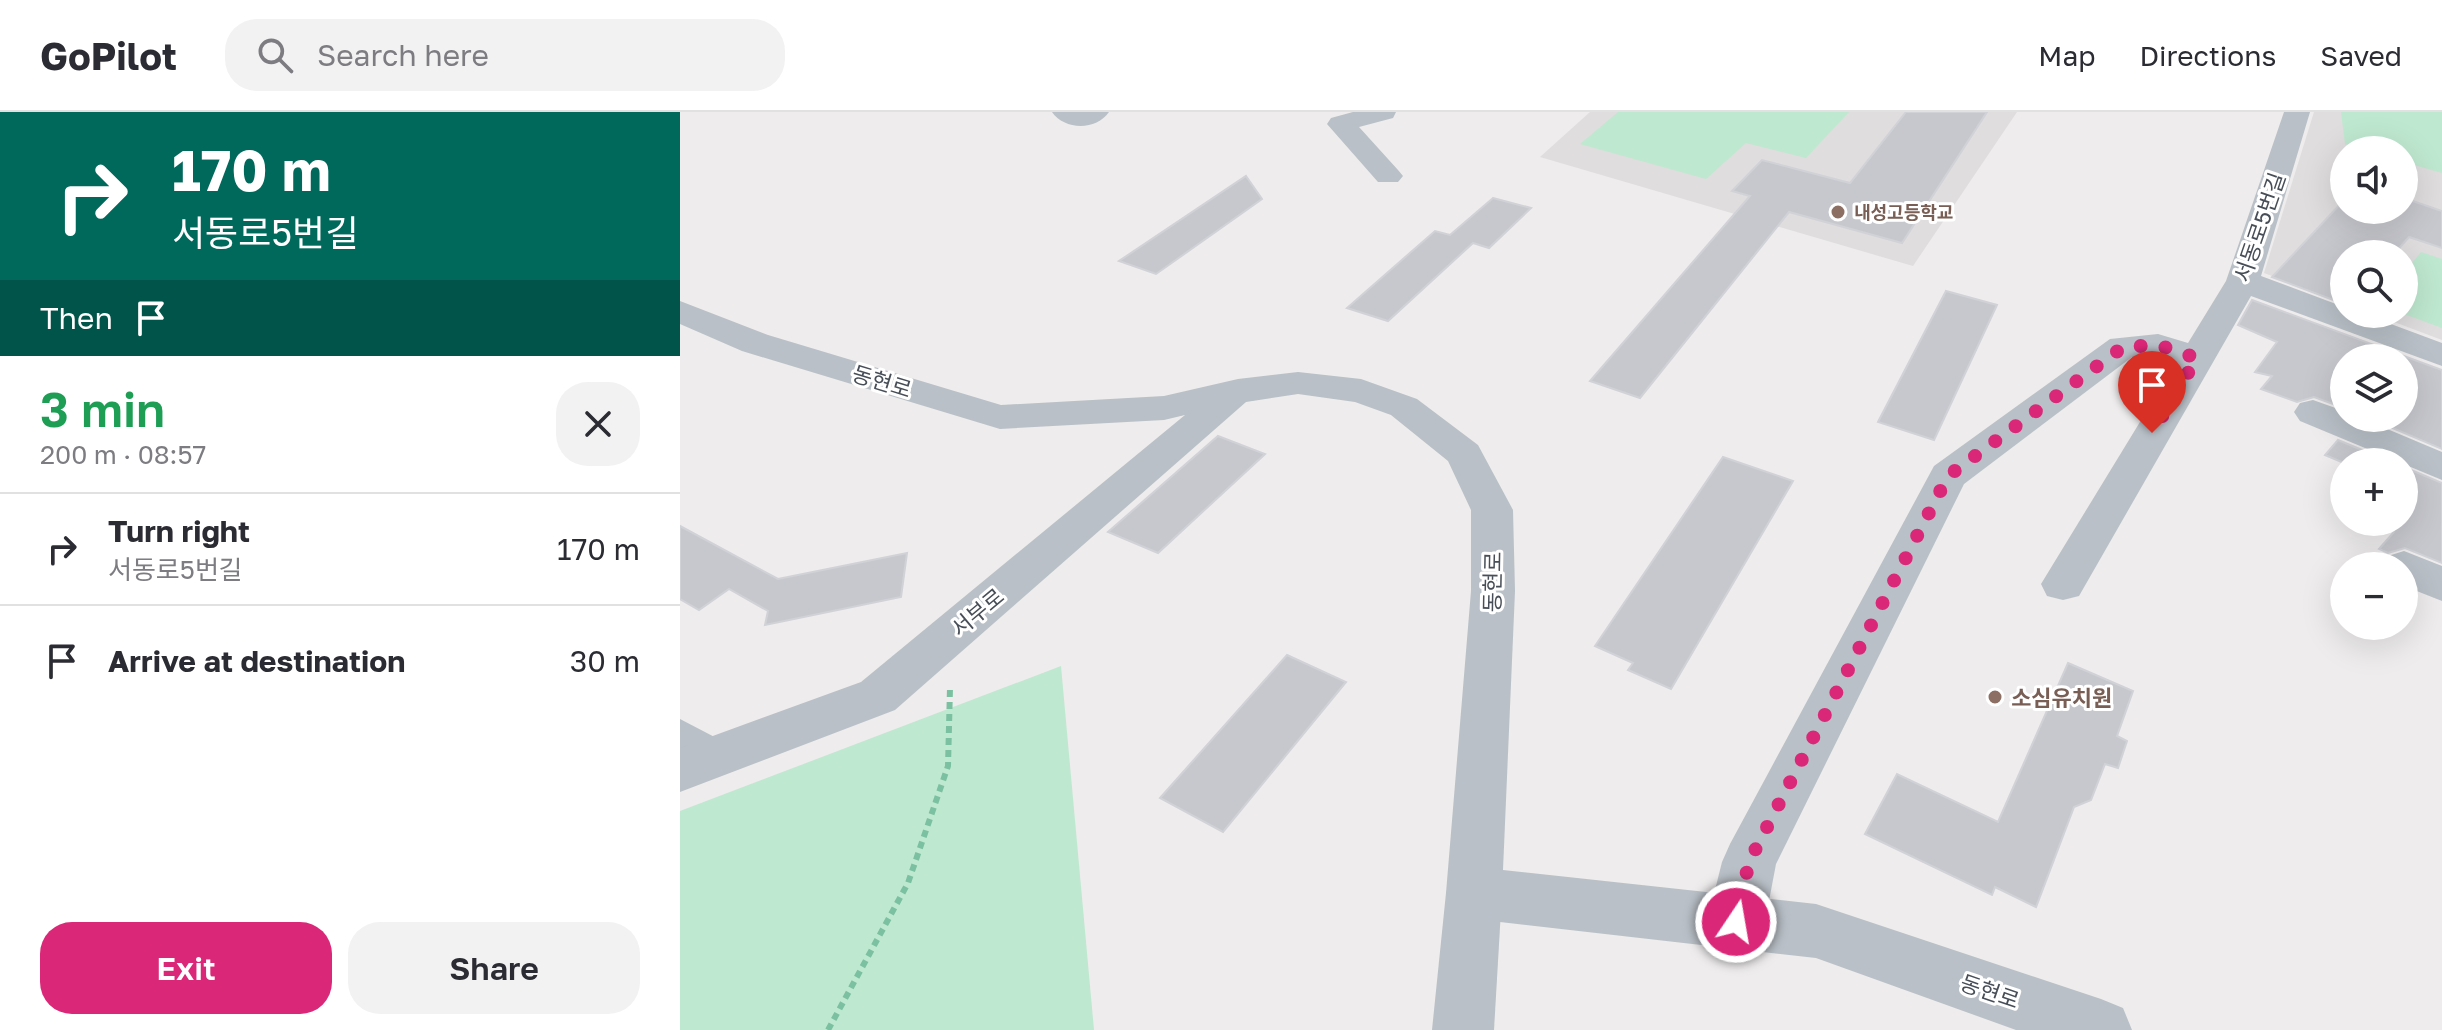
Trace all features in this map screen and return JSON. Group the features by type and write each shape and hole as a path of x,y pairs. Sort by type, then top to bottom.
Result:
{"street":[{"path":"1065,112 1073,119 1096,112"},
{"path":"1383,112 1341,124 1388,176"},
{"name":"서동로5번길","path":"2063,584 2243,281 2297,112"},
{"path":"2243,281 2442,355"},
{"name":"동현로","path":"680,311 755,343 1000,417 1164,408 1238,391 1298,383 1361,391 1404,407 1464,454 1492,510 1493,591 1474,893 1816,931 2101,1030"},
{"path":"1736,922 1749,862 1948,476 2123,347 2158,345 2197,358"},
{"name":"서부로","path":"689,756 878,696 1238,391"},
{"path":"2313,412 2442,467"},
{"path":"2418,574 2442,585"},
{"path":"1463,1030 1474,893"}],"path":[{"path":"828,1030 908,883 948,766 951,675 911,668"}],"shaded area":[{"name":"내성고등학교","path":"1590,112 2017,112 1913,266 1540,157"},
{"path":"2314,112 2442,112 2442,340 2410,328 2418,328 2418,240 2330,240 2330,298 2264,273"}],"green space":[{"path":"1618,112 1849,112 1806,158 1746,143 1706,179 1580,144"},
{"path":"2341,112 2442,112 2442,173 2418,166 2418,136 2344,136"},
{"path":"2421,252 2442,259 2442,328 2418,319 2418,256"},
{"path":"1061,666 1094,1030 680,1030 680,811"}],"building":[{"path":"1906,112 1987,112 1902,243 1789,212 1640,398 1590,381 1750,196 1732,191 1762,160 1850,183"},
{"path":"1246,176 1262,199 1156,274 1119,261"},
{"path":"1493,198 1531,208 1489,248 1473,243 1388,321 1347,308 1435,231 1450,235"},
{"path":"2418,203 2442,211 2442,248 2409,237 2406,240 2330,240 2330,299 2272,277 2330,215 2330,224 2418,224"},
{"path":"1946,291 1997,305 1934,440 1878,422"},
{"path":"2252,300 2371,344 2330,344 2330,403 2314,397 2297,402 2261,389 2272,376 2255,372 2277,342 2238,325"},
{"path":"2418,361 2442,370 2442,449 2402,432 2418,432"},
{"path":"1218,436 1265,454 1158,553 1108,532"},
{"path":"2338,440 2357,448 2331,448"},
{"path":"1723,457 1793,481 1671,689 1628,670 1633,663 1595,646"},
{"path":"2418,473 2442,483 2442,563 2405,548 2391,552 2379,549 2390,536 2418,536"},
{"path":"680,526 778,579 907,553 901,597 765,625 768,611 729,589 699,610 680,599"},
{"path":"1287,655 1346,682 1223,832 1160,798"},
{"name":"소심유치원","path":"2068,663 2133,691 2117,736 2127,741 2118,768 2105,764 2091,800 2074,807 2036,907 1995,887 1992,895 1865,834 1897,774 1998,822"}],"place":[{"name":"내성고등학교","path":"1838,212"},
{"name":"소심유치원","path":"1995,697"}],"route":[{"path":"1736,922 1749,862 1948,476 2123,347 2158,345 2197,358 2152,433"}]}
